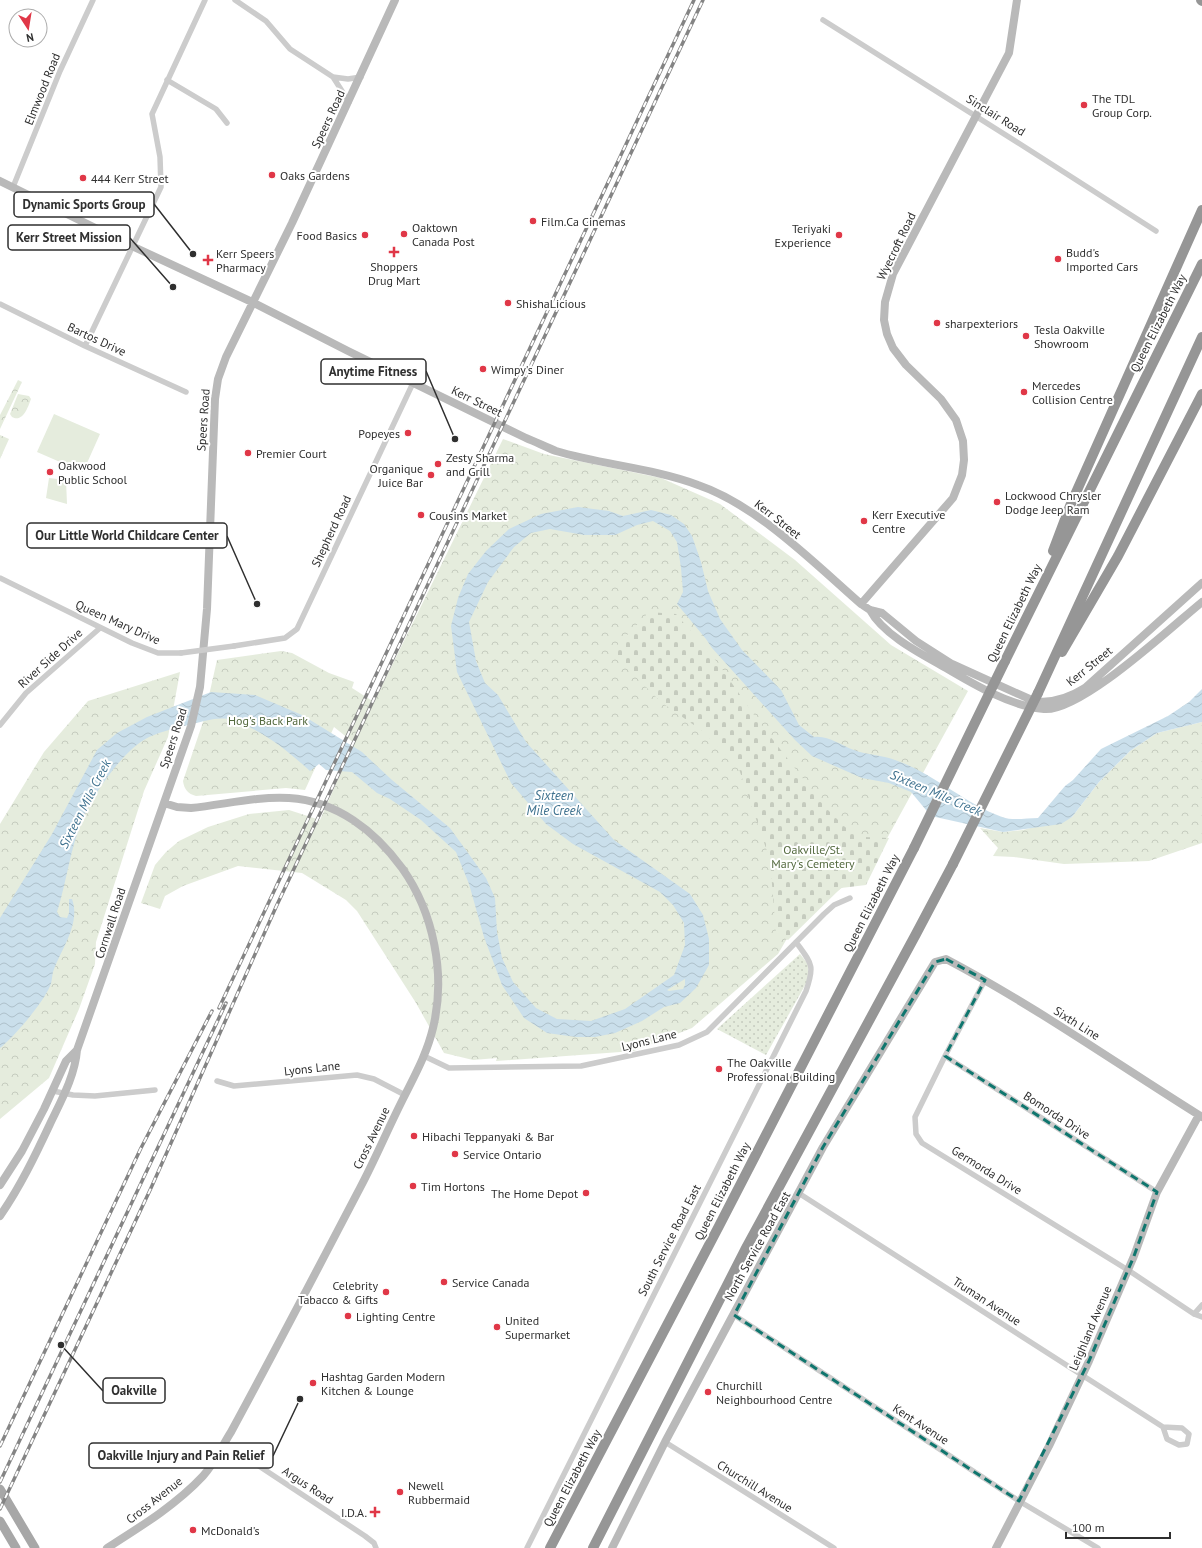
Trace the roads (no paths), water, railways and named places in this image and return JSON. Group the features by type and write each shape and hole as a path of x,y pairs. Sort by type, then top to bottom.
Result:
{"highway":[{"path":"1031,610 1070,506 1202,210"},
{"name":"Queen Elizabeth Way","path":"550,1548 719,1226 914,848 1202,264"},
{"path":"593,1548 745,1250 953,864 1038,693 1202,337"},
{"path":"1038,693 1118,556 1190,420 1202,394"},
{"path":"1190,420 1202,407"}],"main road":[{"name":"Speers Road","path":"164,803 191,726 203,666 207,609 215,399 218,379 226,357 252,302 292,223 361,77 394,0"},
{"name":"Wyecroft Road","path":"861,604 953,498 962,474 964,460 963,441 956,420 941,399 906,365 893,348 884,320 885,302 893,274 1009,53 1017,0"},
{"name":"Kerr Street","path":"0,181 134,247 252,302 526,438 555,450 666,475 699,485 742,507 772,529 861,604 870,610 882,613 916,641 952,664 1009,690 1044,703 1073,695 1085,688 1202,583"},
{"name":"Kerr Street","path":"870,610 874,618 890,632 931,660 969,681 1006,698 1045,710 1070,704 1091,692 1202,602"},
{"name":"Cross Avenue","path":"107,1548 137,1529 203,1476 224,1443 368,1173 424,1056 433,1027 438,983 437,958 425,911 415,888 394,856 369,831 355,820 318,803 303,799 284,798 182,808 164,803"},
{"name":"Cornwall Road","path":"0,1216 3,1206 29,1168 65,1093 75,1066 78,1050 164,803"},
{"name":"Sixth Line","path":"935,962 946,959 986,980 1201,1114"},
{"name":"North Service Road East","path":"612,1548 665,1442 800,1194 823,1147 935,962"},
{"name":"Cornwall Road","path":"0,1185 22,1151 53,1091 66,1061 78,1050"},
{"name":"Leighland Avenue","path":"996,1548 1019,1501 1049,1446 1083,1375 1128,1270 1157,1192 1201,1114"},
{"path":"0,1489 35,1548"},
{"path":"0,1521 16,1548"}],"street":[{"name":"Elmwood Road","path":"13,187 60,71 93,0"},
{"path":"85,346 134,247 161,187 160,157 152,114 206,0"},
{"path":"235,0 266,21 290,49 333,77 349,102"},
{"name":"Sinclair Road","path":"823,20 977,116 1156,231"},
{"path":"333,77 348,79 361,77"},
{"path":"168,80 216,109 227,123"},
{"name":"Bartos Drive","path":"0,304 85,346 186,392"},
{"name":"Shepherd Road","path":"234,646 285,638 297,629 413,383"},
{"name":"Queen Mary Drive","path":"0,578 100,628 154,652 167,654 234,646"},
{"name":"River Side Drive","path":"0,725 26,693 100,628"},
{"name":"Lyons Lane","path":"424,1056 449,1068 581,1066 679,1045 707,1032 834,905 850,898"},
{"name":"South Service Road East","path":"527,1548 806,991 812,973 808,959 796,942"},
{"name":"Germorda Drive","path":"986,980 945,1056 915,1117 916,1134 922,1143 1128,1270 1194,1314 1202,1317"},
{"name":"Bomorda Drive","path":"945,1056 1157,1192"},
{"name":"Lyons Lane","path":"217,1082 234,1086 358,1075 374,1080 405,1095"},
{"path":"53,1091 95,1096 156,1090"},
{"name":"Truman Avenue","path":"800,1194 1163,1427 1182,1428 1189,1434 1187,1444 1179,1445 1168,1439 1163,1427"},
{"path":"1194,1314 1202,1305"},
{"name":"Kent Avenue","path":"734,1315 1019,1501 1098,1548"},
{"name":"Churchill Avenue","path":"665,1442 834,1548"},
{"name":"Argus Road","path":"224,1443 366,1536 374,1543 376,1548"}],"water":[{"name":"Sixteen Mile Creek","path":"578,507 609,511 623,516 651,510 671,515 684,524 692,536 701,562 708,591 720,619 742,650 781,690 799,725 814,737 824,737 859,752 890,758 909,766 936,780 975,804 1002,817 1015,819 1038,818 1065,786 1073,780 1101,749 1168,716 1189,702 1202,689 1202,722 1157,733 1130,751 1099,782 1072,817 1061,824 1003,832 931,816 911,792 889,783 862,778 812,756 795,740 712,648 677,604 683,592 681,568 677,542 670,531 653,521 637,525 615,535 584,535 550,529 531,533 514,547 488,582 469,622 476,661 485,683 498,695 526,742 614,840 690,894 703,915 709,939 709,965 696,988 680,1003 664,1007 642,1021 615,1033 595,1037 576,1037 547,1033 524,1018 502,985 484,937 469,884 456,852 421,820 390,799 377,793 352,772 326,770 319,764 310,771 274,741 254,729 232,720 217,719 176,728 149,737 129,751 102,784 83,818 63,888 57,912 60,917 67,918 69,913 69,899 72,899 74,918 69,936 56,963 51,984 28,1019 0,1048 0,918 52,834 97,750 117,733 147,717 211,692 255,695 302,715 362,752 392,780 450,828 486,878 495,898 497,932 502,958 513,982 536,1008 557,1019 591,1021 625,1009 674,975 685,945 684,923 673,905 660,892 573,844 546,824 511,783 457,672 451,626 458,598 468,574 486,551 509,529 541,514","holes":["685,979 683,989 667,990"]}],"railway":[{"path":"219,1008 694,0"},
{"path":"0,1509 151,1188 276,907 703,0"},
{"path":"0,1482 226,1003"},
{"path":"0,1446 141,1148 212,1011"}],"place":[{"name":"The TDL Group Corp.","path":"1084,105"},
{"name":"Oaks Gardens","path":"272,175"},
{"name":"444 Kerr Street","path":"83,178"},
{"name":"Film.Ca Cinemas","path":"533,221"},
{"name":"Oaktown Canada Post","path":"404,234"},
{"name":"Food Basics","path":"365,235"},
{"name":"Teriyaki Experience","path":"839,235"},
{"name":"Shoppers Drug Mart","path":"394,252"},
{"name":"Dynamic Sports Group","path":"193,254"},
{"name":"Budd's Imported Cars","path":"1058,259"},
{"name":"Kerr Speers Pharmacy","path":"208,260"},
{"name":"Kerr Street Mission","path":"173,287"},
{"name":"ShishaLicious","path":"508,303"},
{"name":"sharpexteriors","path":"937,323"},
{"name":"Tesla Oakville Showroom","path":"1026,336"},
{"name":"Wimpy's Diner","path":"483,369"},
{"name":"Mercedes Collision Centre","path":"1024,392"},
{"name":"Popeyes","path":"408,433"},
{"name":"Anytime Fitness","path":"455,439"},
{"name":"Premier Court","path":"248,453"},
{"name":"Zesty Sharma and Grill","path":"438,464"},
{"name":"Oakwood Public School","path":"50,472"},
{"name":"Organique Juice Bar","path":"431,475"},
{"name":"Lockwood Chrysler Dodge Jeep Ram","path":"997,502"},
{"name":"Cousins Market","path":"421,515"},
{"name":"Kerr Executive Centre","path":"864,521"},
{"name":"Our Little World Childcare Center","path":"257,604"},
{"name":"The Oakville Professional Building","path":"719,1069"},
{"name":"Hibachi Teppanyaki & Bar","path":"414,1136"},
{"name":"Service Ontario","path":"455,1154"},
{"name":"Tim Hortons","path":"413,1186"},
{"name":"The Home Depot","path":"586,1193"},
{"name":"Service Canada","path":"444,1282"},
{"name":"Celebrity Tabacco & Gifts","path":"386,1292"},
{"name":"Lighting Centre","path":"348,1316"},
{"name":"United Supermarket","path":"497,1327"},
{"name":"Oakville","path":"61,1345"},
{"name":"Hashtag Garden Modern Kitchen & Lounge","path":"313,1383"},
{"name":"Churchill Neighbourhood Centre","path":"708,1392"},
{"name":"Oakville Injury and Pain Relief","path":"300,1399"},
{"name":"Newell Rubbermaid","path":"400,1492"},
{"name":"I.D.A.","path":"375,1512"},
{"name":"McDonald's","path":"193,1530"}],"park label":[{"name":"Hog's Back Park","path":"268,720"},
{"name":"Oakville/St. Mary's Cemetery","path":"813,856"}]}
